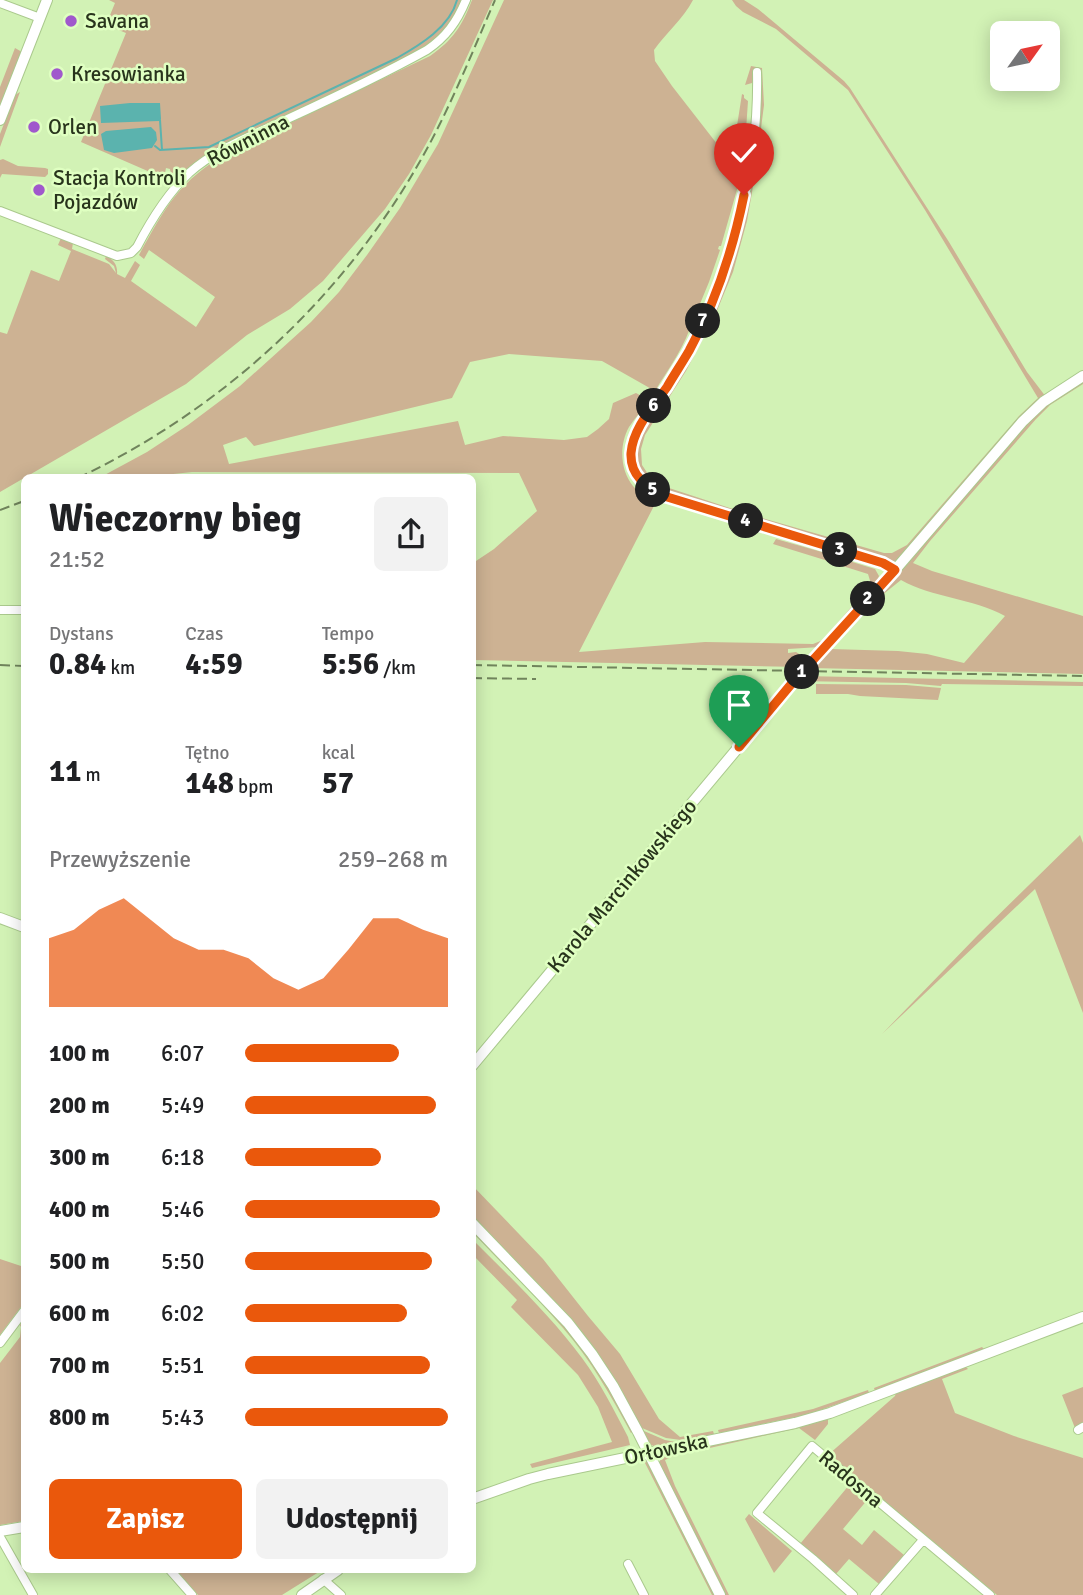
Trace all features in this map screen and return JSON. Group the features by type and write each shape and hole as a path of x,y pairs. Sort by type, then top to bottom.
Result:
{"street":[{"path":"0,120 47,0"},
{"name":"Równinna","path":"0,211 117,256 131,253 167,197 205,161 427,50 453,26 466,0"},
{"path":"0,3 40,18"},
{"path":"757,72 748,178 725,268 709,310 689,350 638,430 632,444 632,462 642,482 664,496 883,563 895,570"},
{"name":"Karola Marcinkowskiego","path":"476,1061 800,674 895,570 1033,411 1083,376"},
{"path":"0,610 21,610"},
{"path":"0,918 21,926"},
{"path":"476,1227 568,1323 592,1354 613,1386 720,1595"},
{"path":"0,1343 21,1315"},
{"name":"Orłowska","path":"476,1498 538,1476 795,1423 830,1413 1083,1317"},
{"name":"Radosna","path":"853,1595 757,1513 812,1446 990,1595"},
{"path":"0,1531 21,1528"},
{"path":"0,1537 33,1595"},
{"path":"875,1595 923,1540"},
{"path":"628,1564 644,1595"},
{"path":"173,1573 192,1595"},
{"path":"302,1595 333,1573"},
{"path":"323,1579 341,1595"}],"shaded area":[{"path":"109,0 462,0 458,12 443,32 421,50 223,145 175,179 170,169 166,168 166,179 81,142 126,33 106,25 115,3"},
{"path":"472,0 493,0 431,135 409,174 385,209 323,281 290,309 247,335 186,384 31,474 21,474 21,480 0,492 0,332 7,334 31,270 59,281 71,251 58,245 61,238 73,243 72,249 109,264 116,273 114,266 105,259 106,256 109,257 116,265 117,274 125,278 135,261 140,265 131,281 196,327 215,297 149,250 144,259 139,255 175,196 198,173 229,152 430,56 456,32"},
{"path":"504,0 693,0 654,50 655,61 728,158 734,145 742,94 748,101 746,130 740,179 709,282 686,338 655,391 602,361 509,354 470,362 452,398 254,446 246,437 223,445 229,464 458,421 465,445 503,436 564,440 587,437 609,419 613,403 636,393 649,400 626,434 622,449 623,465 633,486 656,502 579,652 705,642 813,644 823,640 871,584 868,574 833,563 836,557 875,569 879,576 877,584 820,647 788,649 788,653 796,652 807,659 801,667 476,660 476,561 494,549 537,511 519,473 106,474 188,425 240,386 311,322 339,292 367,255 400,208 438,144"},
{"path":"732,0 744,0 758,9 850,88 949,242 1027,372 1046,397 899,560 891,562 674,496 654,487 644,478 637,465 636,447 648,421 699,339 735,249 758,126 760,71 752,83 745,85 751,66 762,68 764,105 747,221 733,272 716,313 686,371 645,435 641,449 642,465 650,477 666,487 745,513 884,553 892,553 907,545 1019,416 1038,398 925,210 848,90 776,29 743,12"},
{"path":"15,48 22,52 0,109 0,87"},
{"path":"20,92 0,147 0,134 15,95"},
{"path":"0,160 18,166 48,169 48,174 45,177 2,174 0,178"},
{"path":"1083,379 1083,384 1050,405 1036,419 913,563 1083,616 1083,674 810,668 1035,412","holes":["901,580 979,605 1005,616 964,663 927,654 831,649 881,596"]},
{"path":"776,539 829,554 828,561 773,544"},
{"path":"803,676 1083,682 1083,686 941,686 799,681"},
{"path":"816,684 941,688 938,700 816,694"},
{"path":"1080,835 1083,843 1083,1013 1035,889 882,1034 978,935"},
{"path":"476,1189 543,1259 620,1354 659,1419 680,1437 713,1431 714,1434 681,1440 666,1438 640,1428 546,1293 476,1221"},
{"path":"476,1232 566,1325 589,1356 634,1431 631,1433 583,1353 541,1304 476,1236"},
{"path":"476,1243 570,1342 595,1377 630,1445 532,1468 530,1464 612,1442 598,1407 578,1375 511,1307 517,1300 476,1258"},
{"path":"0,1259 21,1266 21,1307 0,1335"},
{"path":"21,1327 21,1522 0,1525 0,1363 20,1337"},
{"path":"982,1347 984,1349 875,1391 874,1388"},
{"path":"964,1365 968,1369 942,1379 955,1413 1014,1436 1083,1458 1083,1595 997,1595 828,1455 895,1396 896,1392"},
{"path":"1083,1387 1083,1425 1075,1428 1062,1395"},
{"path":"868,1390 869,1393 806,1415 719,1433 718,1430 813,1409"},
{"path":"825,1417 828,1424 815,1440 799,1428 665,1460 675,1486 729,1595 724,1595 659,1463 662,1455"},
{"path":"642,1432 681,1443 656,1447 649,1444"},
{"path":"642,1457 647,1460 716,1595 712,1595"},
{"path":"850,1484 868,1499 843,1529 862,1545 874,1530 904,1555 879,1584 849,1559 836,1574 800,1544"},
{"path":"749,1514 792,1551 774,1573 745,1519"},
{"path":"179,1573 317,1573 282,1595 198,1595"}],"water":[{"path":"160,103 161,119 101,123 100,106"},
{"path":"151,127 156,132 157,140 152,148 114,153 104,150 101,134 106,131"}],"waterway":[{"path":"155,146 160,150 209,147 397,58 441,27 457,0"},
{"path":"160,120 162,150"}],"railway":[{"path":"86,474 181,419 228,384 273,346 353,261 388,213 430,143 495,0"},
{"path":"0,510 21,502"},
{"path":"0,665 21,666"},
{"path":"476,665 1083,676"},
{"path":"476,678 536,679"}],"place":[{"name":"Savana","path":"71,21"},
{"name":"Kresowianka","path":"57,74"},
{"name":"Orlen","path":"34,127"},
{"name":"Stacja Kontroli Pojazdów","path":"39,190"}],"route":[{"path":"739,747 793,682 895,570 883,563 664,496 649,488 636,475 631,456 634,438 678,369 709,310 733,244 744,195"}]}
